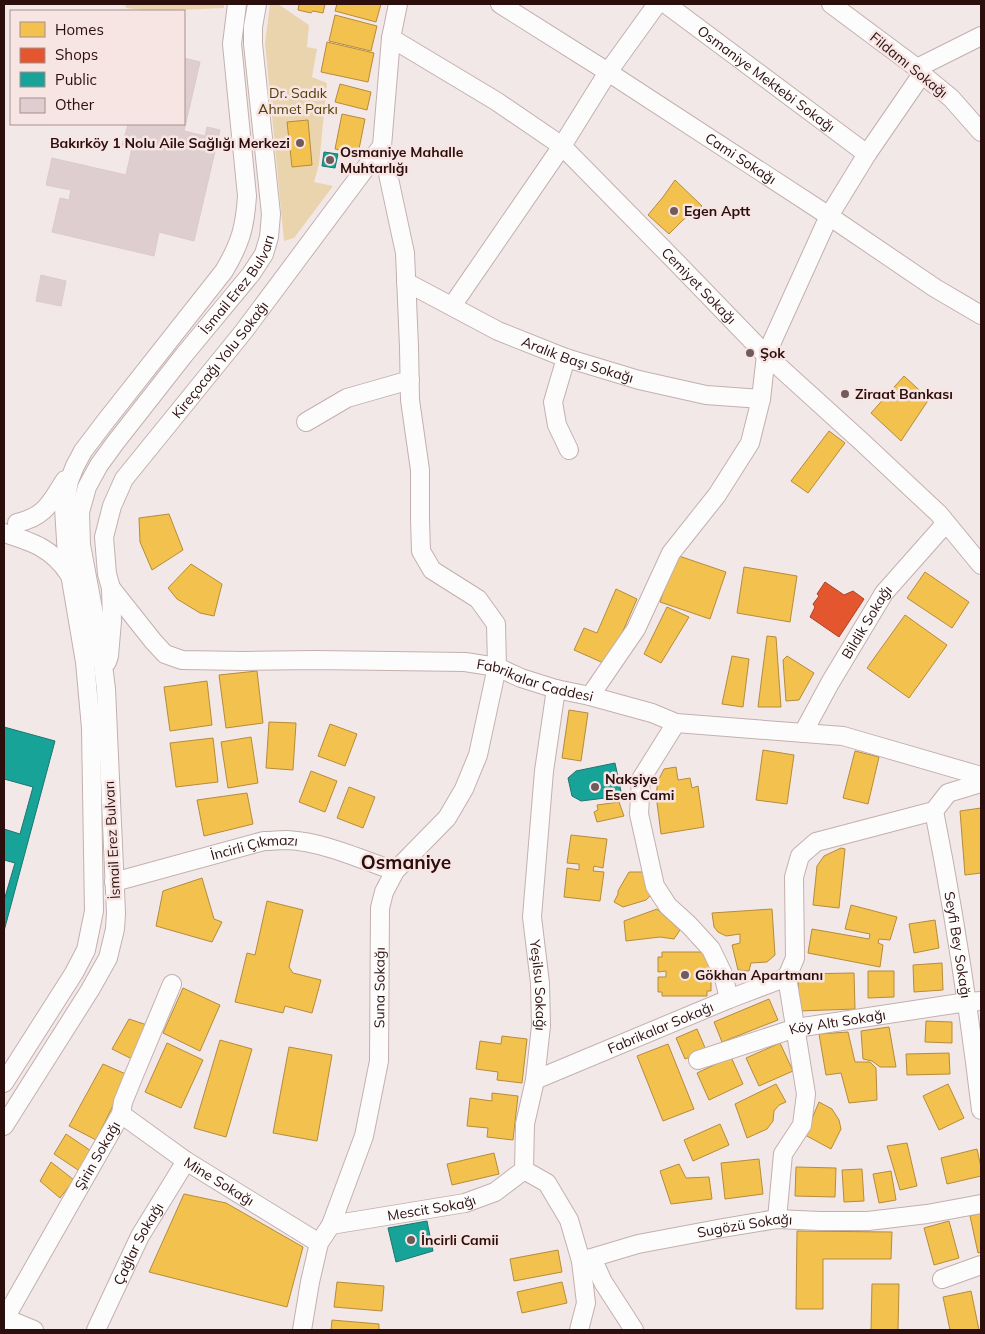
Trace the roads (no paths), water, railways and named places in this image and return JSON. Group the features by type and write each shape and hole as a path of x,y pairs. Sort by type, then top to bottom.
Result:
{"street":[{"name":"İsmail Erez Bulvarı","path":"4,1126 108,958 115,928 116,913 104,672 85,568 72,526 64,508 69,481 83,451 224,272 232,258 242,232 247,196 232,44 237,4"},
{"name":"İsmail Erez Bulvarı","path":"4,1083 74,973 86,950 94,912 91,728 85,662 69,574 72,526 80,512 87,487 98,465 184,355 251,274 264,254 269,237 271,214 252,44 257,4"},
{"name":"Suna Sokağı","path":"302,1330 319,1243 331,1225 364,1136 380,1062 380,908 384,892 395,871 447,818 464,789 478,755 497,667 496,624 478,599 432,570 421,551 420,470 410,400 405,253 382,146 391,38 398,4"},
{"name":"Cami Sokağı","path":"500,4 608,72 935,288 981,315"},
{"path":"452,306 562,146 608,72 657,4"},
{"name":"Osmaniye Mektebi Sokağı","path":"666,4 867,154"},
{"name":"Fildamı Sokağı","path":"843,7 951,98 981,132"},
{"path":"590,696 636,629 671,552 717,495 750,444 761,399 766,355 828,216 920,71 981,36"},
{"name":"Cemiyet Sokağı","path":"391,38 496,101 562,146 766,355 939,514 981,564"},
{"name":"Kireçocağı Yolu Sokağı","path":"111,588 106,574 104,538 112,506 124,479 244,331 382,146"},
{"name":"Aralık Başı Sokağı","path":"406,282 498,331 566,358 639,380 706,395 761,399"},
{"path":"566,358 553,402 557,425 569,450"},
{"path":"306,422 347,398 410,380"},
{"path":"8,526 28,521 46,509 75,466"},
{"name":"Bildik Sokağı","path":"803,733 830,683 884,593 946,523"},
{"path":"8,526 72,526"},
{"path":"8,526 29,541 42,547 63,564 69,574"},
{"path":"104,672 109,656 111,637 111,588"},
{"name":"Fabrikalar Caddesi","path":"111,588 165,654 182,660 465,662 497,667 520,678 652,713 676,723 719,728 843,736 981,776"},
{"name":"Yeşilsu Sokağı","path":"524,1170 525,1124 535,1080 541,1026 540,983 532,917 544,771 556,689"},
{"path":"676,723 641,779 640,814 655,886 668,906 711,949 723,974 729,999"},
{"path":"777,1220 783,1154 802,1125 806,1094 787,977 795,958 794,877 800,856 816,842 934,811 948,793 981,783"},
{"name":"Seyfi Bey Sokağı","path":"934,811 974,1002 981,1110"},
{"name":"İncirli Çıkmazı","path":"114,882 264,841 286,840 306,842 395,871"},
{"name":"Fabrikalar Sokağı","path":"535,1080 729,999 787,977"},
{"name":"Şirin Sokağı","path":"4,1319 121,1114 123,1102 172,984"},
{"name":"Köy Altı Sokağı","path":"698,1060 796,1028 974,1002"},
{"name":"Mine Sokağı","path":"121,1114 186,1162 319,1243"},
{"name":"Çağlar Sokağı","path":"96,1330 140,1236 186,1162"},
{"path":"524,1170 547,1183 569,1220 586,1259 634,1330"},
{"name":"Mescit Sokağı","path":"331,1225 465,1203 495,1192 524,1170"},
{"name":"Sugözü Sokağı","path":"586,1259 638,1244 777,1220 868,1220 928,1214 981,1204"},
{"path":"579,1330 586,1303 586,1259"},
{"path":"942,1279 981,1265"},
{"path":"4,1319 34,1330"}],"place":[{"name":"Bakırköy 1 Nolu Aile Sağlığı Merkezi","path":"300,143"},
{"name":"Osmaniye Mahalle Muhtarlığı","path":"330,160"},
{"name":"Egen Aptt","path":"674,211"},
{"name":"Şok","path":"750,353"},
{"name":"Ziraat Bankası","path":"845,394"},
{"name":"Nakşiye Esen Cami","path":"595,787"},
{"name":"Gökhan Apartmanı","path":"685,975"},
{"name":"İncirli Camii","path":"411,1240"}],"district":[{"name":"Osmaniye","path":"406,862"}],"park label":[{"name":"Dr. Sadık Ahmet Parkı","path":"298,102"}]}
